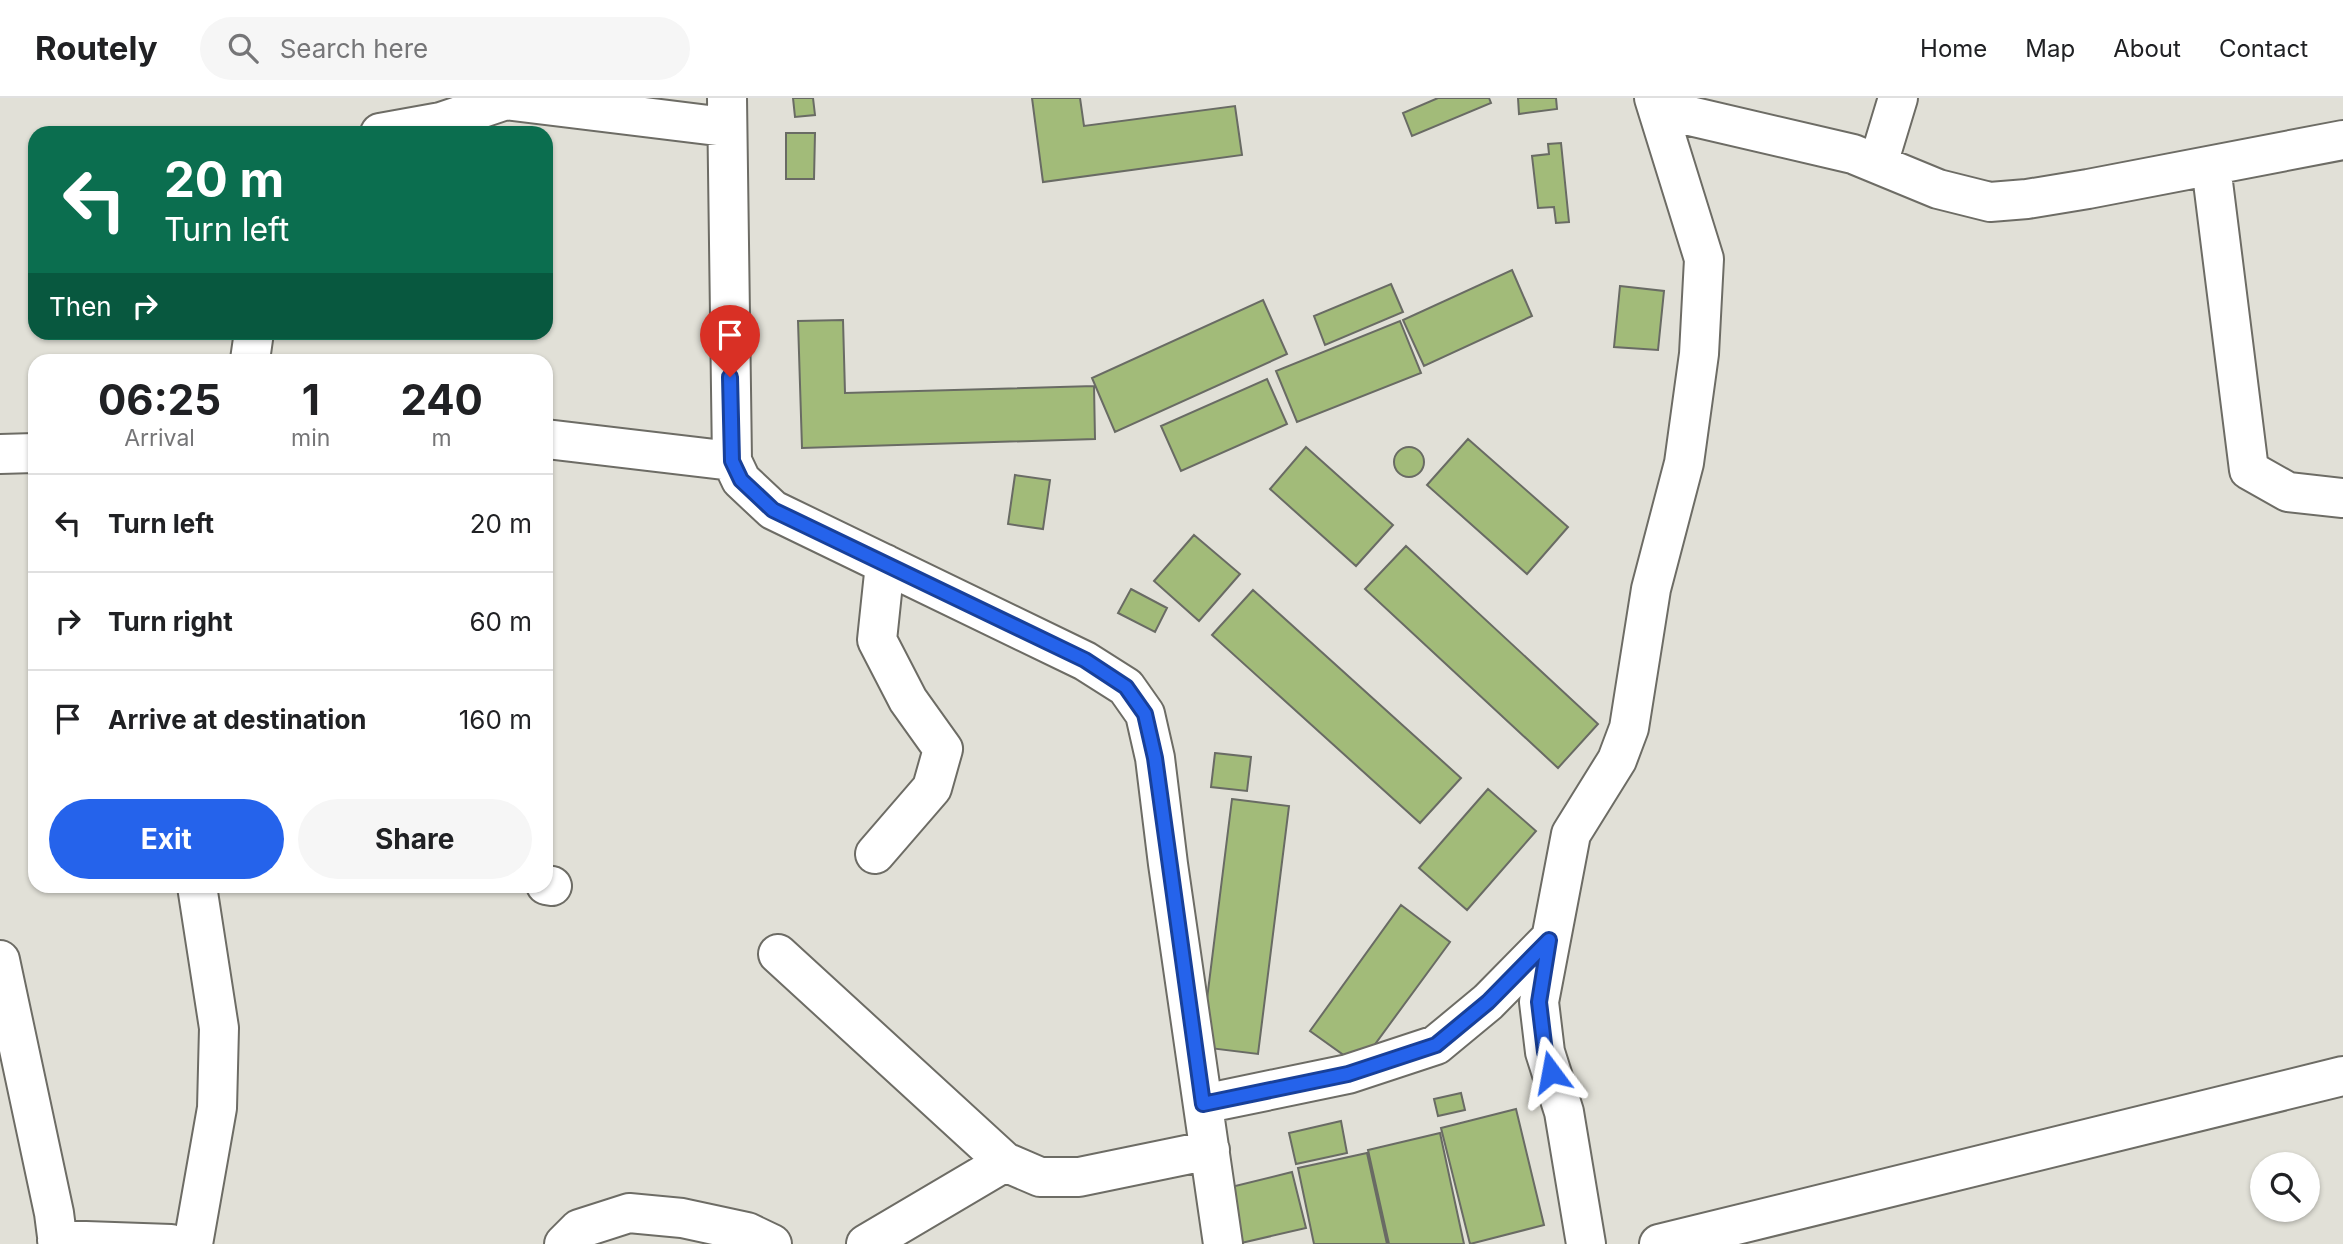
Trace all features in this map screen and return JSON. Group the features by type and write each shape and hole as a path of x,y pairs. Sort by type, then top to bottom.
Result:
{"street":[{"path":"1878,164 1898,98"},
{"path":"419,126 441,122 506,99 726,113 732,461 741,480 773,510 1085,660 1126,687 1145,714 1155,758 1223,1244"},
{"path":"1657,104 1853,153 1938,189 1990,202 2027,200 2343,140"},
{"path":"1586,1244 1564,1112 1545,1052 1539,1002 1571,834 1617,760 1629,728 1651,589 1684,463 1699,355 1704,259 1657,104"},
{"path":"2211,166 2249,470 2288,492 2343,498"},
{"path":"553,440 732,461"},
{"path":"0,454 28,453"},
{"path":"876,854 932,788 943,749 908,700 877,640 885,564"},
{"path":"193,1244 217,1108 219,1028 198,893"},
{"path":"1203,1104 1348,1074 1436,1045 1488,1002 1549,940"},
{"path":"778,954 1004,1162 1040,1177 1079,1178 1210,1150"},
{"path":"0,960 58,1242 171,1244"},
{"path":"1659,1244 2343,1076"},
{"path":"866,1244 1004,1162"},
{"path":"564,1244 579,1229 629,1213 734,1229 772,1244"}],"building":[{"path":"793,98 813,98 815,115 795,117"},
{"path":"1032,98 1080,98 1084,126 1235,106 1242,155 1043,182"},
{"path":"1438,98 1489,98 1491,103 1412,136 1403,113"},
{"path":"1518,98 1556,98 1557,109 1519,114"},
{"path":"786,133 815,133 814,179 786,179"},
{"path":"1561,143 1569,222 1556,223 1554,207 1538,208 1532,156 1549,154 1548,144"},
{"path":"1512,270 1532,316 1424,366 1403,320"},
{"path":"1391,284 1403,312 1325,345 1314,316"},
{"path":"1620,286 1664,291 1658,350 1614,347"},
{"path":"1263,300 1287,354 1115,432 1092,378"},
{"path":"843,320 845,393 1094,386 1095,439 802,448 798,321"},
{"path":"1400,321 1421,373 1297,422 1276,371"},
{"path":"1267,379 1287,424 1181,471 1161,426"},
{"path":"1468,439 1568,527 1527,574 1427,485"},
{"path":"1306,447 1393,525 1356,566 1270,489"},
{"path":"1409,447 1420,451 1424,462 1420,473 1409,477 1398,473 1394,462 1398,451"},
{"path":"1015,475 1050,480 1043,529 1008,524"},
{"path":"1194,535 1240,574 1199,621 1154,581"},
{"path":"1406,546 1598,724 1558,768 1365,589"},
{"path":"1131,589 1167,608 1155,632 1118,613"},
{"path":"1253,590 1461,778 1420,823 1212,635"},
{"path":"1215,753 1251,757 1247,791 1211,787"},
{"path":"1488,789 1536,831 1467,910 1419,868"},
{"path":"1232,799 1289,806 1258,1054 1201,1047"},
{"path":"1401,905 1450,942 1359,1066 1310,1031"},
{"path":"1461,1093 1465,1110 1438,1116 1434,1099"},
{"path":"1516,1109 1544,1225 1470,1244 1441,1128"},
{"path":"1341,1121 1347,1153 1296,1164 1289,1133"},
{"path":"1440,1133 1464,1244 1389,1244 1368,1150"},
{"path":"1367,1153 1387,1244 1314,1244 1298,1168"},
{"path":"1292,1172 1306,1228 1237,1244 1223,1189"}],"route":[{"path":"730,377 732,461 741,480 773,510 1085,660 1126,687 1145,714 1155,758 1203,1104 1348,1074 1436,1045 1488,1002 1549,940 1539,1002 1545,1052 1551,1072"}]}
